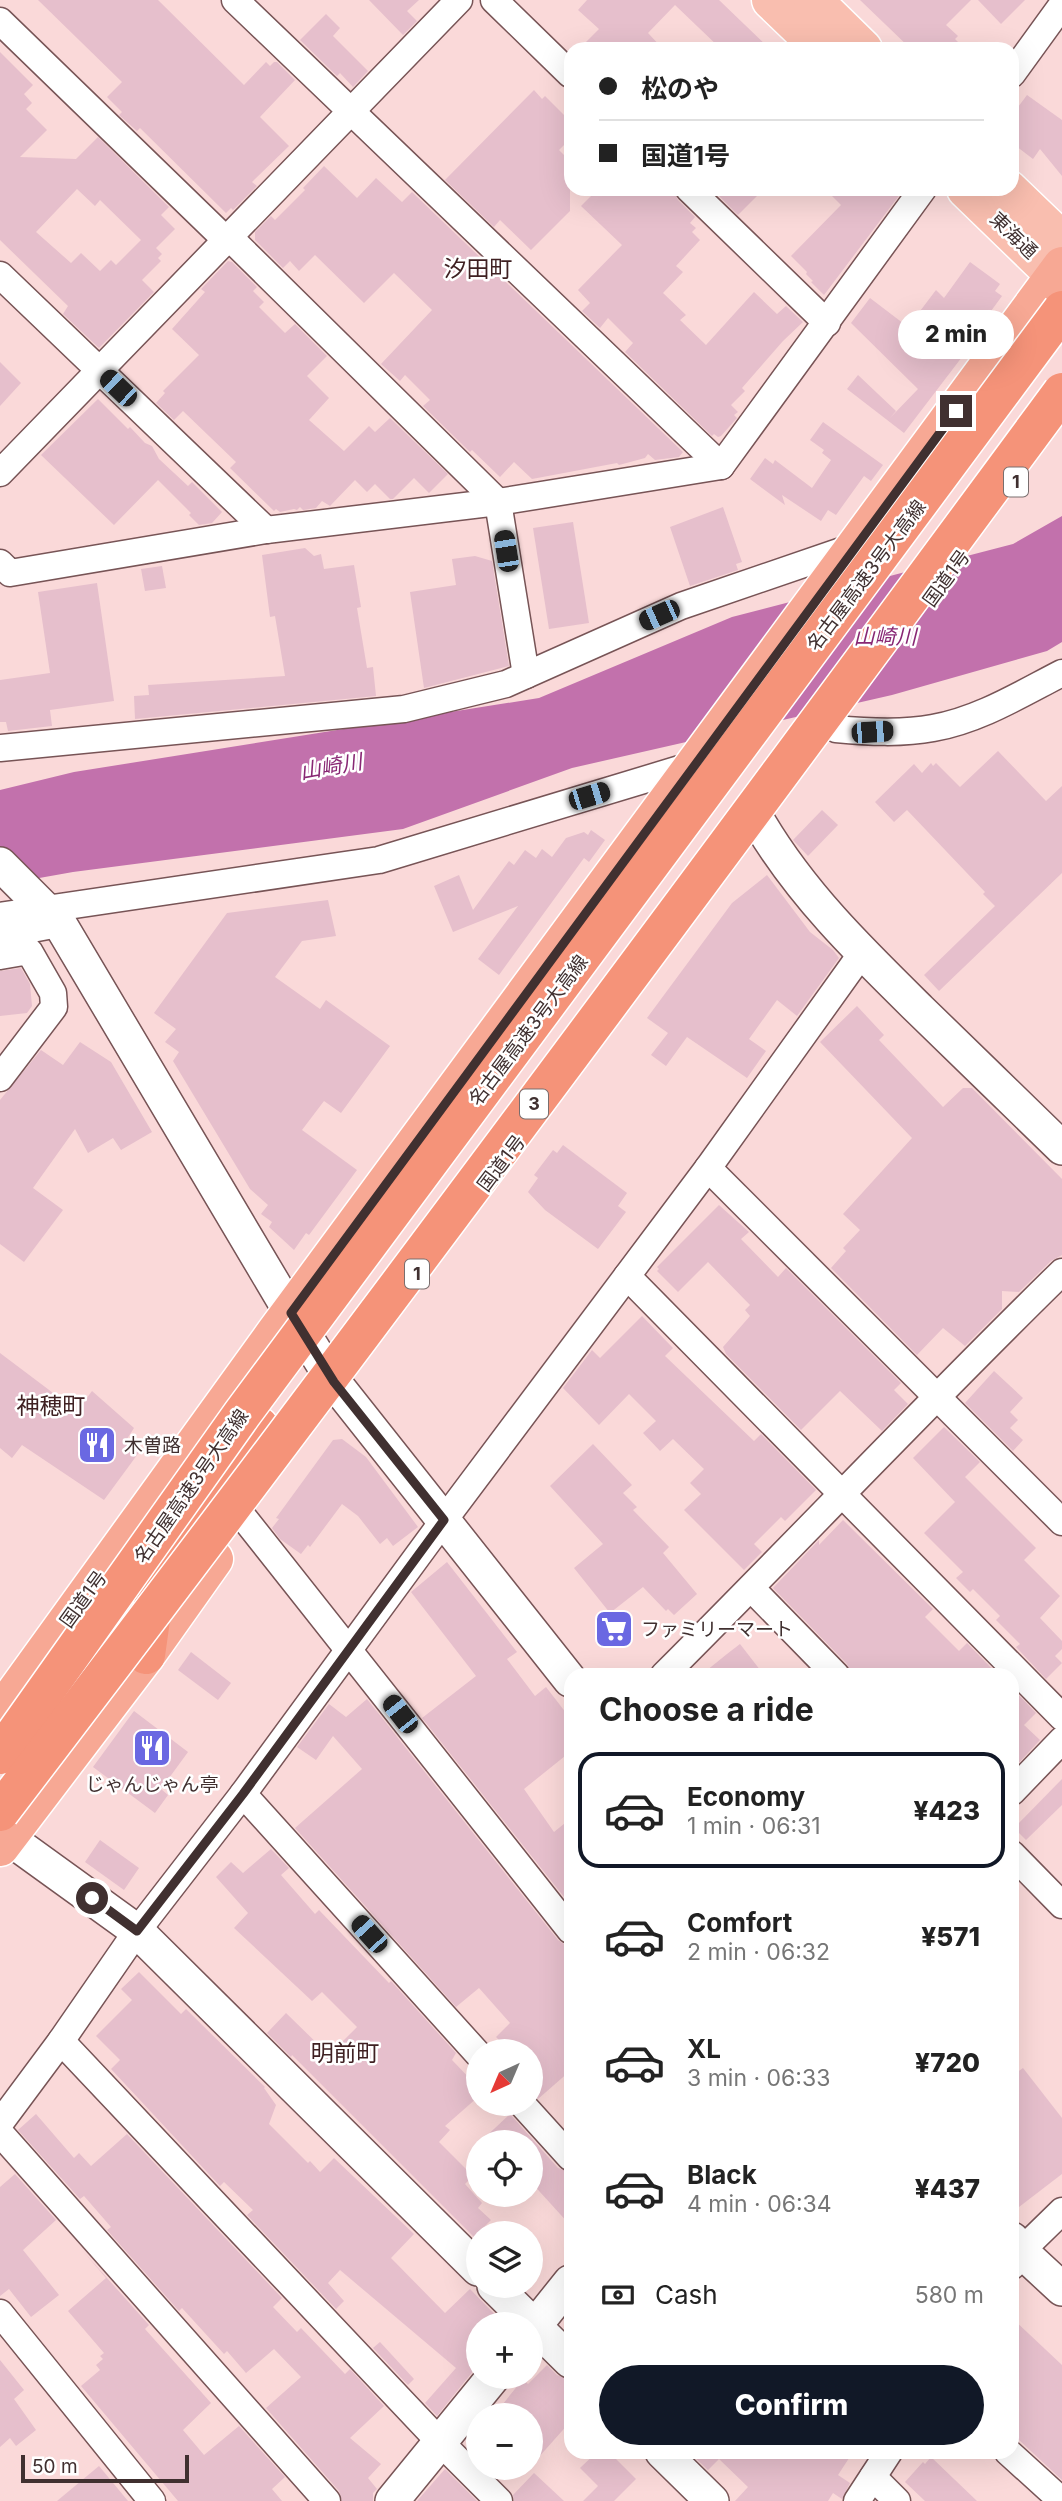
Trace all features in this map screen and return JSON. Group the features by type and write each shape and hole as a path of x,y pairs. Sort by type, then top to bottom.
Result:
{"highway":[{"name":"国道1号","path":"0,1714 700,756 1061,275"},
{"name":"名古屋高速3号大高線","path":"0,1755 1061,275"},
{"name":"3","path":"2,1832 283,1443 1062,392"},
{"name":"国道1号","path":"2,1832 146,1655 244,1518 334,1382 760,824 843,720 1062,419"},
{"path":"146,1655 158,1569 259,1426 439,1183 824,678 910,599"}],"main road":[{"path":"771,0 815,42"},
{"path":"813,0 856,42"},
{"name":"東海通","path":"975,196 1061,275"},
{"name":"東海通","path":"1011,196 1061,275"}],"street":[{"path":"235,0 721,466"},
{"path":"0,473 459,0"},
{"path":"494,0 564,68"},
{"path":"1019,64 1062,5"},
{"path":"0,21 228,238 498,502 526,675"},
{"path":"696,196 827,323"},
{"path":"3,570 265,530 498,502 721,466 918,196"},
{"path":"0,275 265,530"},
{"path":"0,748 404,709 506,684 681,606 856,545"},
{"path":"843,720 872,732 934,728 979,715 1062,673"},
{"path":"0,916 48,912 379,860 700,756"},
{"path":"760,824 799,882 862,954 1062,1148"},
{"path":"0,864 48,912 334,1382 564,1673"},
{"path":"0,935 48,912"},
{"path":"0,956 29,951 53,993 54,1007 0,1078"},
{"path":"0,2123 137,1931 243,1794 708,1168 862,954"},
{"path":"708,1168 1062,1522"},
{"path":"671,1668 842,1496 936,1396 1062,1272"},
{"path":"627,1276 1013,1668"},
{"path":"244,1518 564,1922"},
{"path":"751,1588 829,1668"},
{"path":"1019,1674 1062,1717"},
{"path":"1019,1785 1062,1740"},
{"path":"243,1794 466,2041"},
{"path":"2,1832 137,1931 466,2257"},
{"path":"1019,1861 1062,1905"},
{"path":"61,2041 499,2501"},
{"path":"533,2116 564,2150"},
{"path":"0,2133 327,2501"},
{"path":"1019,2249 1062,2211"},
{"path":"1019,2255 1062,2289"},
{"path":"543,2316 564,2290"},
{"path":"505,2298 518,2312"},
{"path":"0,2313 152,2501"},
{"path":"543,2338 564,2356"},
{"path":"392,2501 483,2389"},
{"path":"669,2459 712,2501"},
{"path":"857,2501 885,2459"},
{"path":"1015,2459 1062,2501"},
{"path":"873,2477 897,2501"}],"water":[{"name":"山崎川","path":"1062,516 1062,642 1047,651 892,695 572,768 403,829 73,872 0,885 0,790 74,772 539,698 732,617 1013,544"}],"building":[{"path":"38,0 158,0 244,85 266,62 270,66 277,62 295,80 260,117 289,146 252,182 257,186 233,210 231,208 226,213 140,128 137,131 119,115 122,112 107,97 122,82"},
{"path":"369,0 419,0 407,11 417,21 403,35"},
{"path":"587,0 719,0 763,42 714,42 675,5 648,33 656,42 586,42 599,29 578,10"},
{"path":"860,0 971,0 946,25 958,36 955,39 958,42 904,42"},
{"path":"978,0 1025,0 1001,24"},
{"path":"326,14 340,28 333,36 368,71 353,87 340,73 337,76 300,40"},
{"path":"0,52 33,85 24,94 32,103 26,109 47,130 20,157 76,159 98,137 169,207 161,215 175,229 156,248 162,254 158,258 161,261 142,280 154,292 99,348 63,314 68,306 0,240","holes":["77,189 95,206 100,200 141,240 116,265 111,260 100,271 81,253 71,263 36,232"]},
{"path":"534,90 542,99 545,96 564,115 564,145 559,150 564,155 564,196 570,196 570,211 531,250 500,220 494,227 445,180"},
{"path":"1027,95 1062,120 1062,176 1040,149 1033,159 1019,148 1019,106"},
{"path":"324,166 357,198 376,178 402,202 412,192 683,452 679,457 655,460 648,454 645,458 619,465 617,463 532,479 514,462 500,477 423,406 430,400 405,375 400,381 381,364 432,310 394,273 364,303 315,255 299,271 290,261 283,268 255,240 255,232 271,216 275,220"},
{"path":"591,196 676,196 695,217 690,223 696,228 692,232 700,240 676,266 683,272 663,293 686,315 680,320 706,345 754,292 777,314 786,306 803,322 742,388 745,391 731,405 738,412 734,415 737,418 721,436 712,436 625,352 633,343 608,318 600,328 582,311 590,303 578,290 622,245 581,206"},
{"path":"719,196 757,196 738,215"},
{"path":"832,196 899,196 824,295 791,256 841,205"},
{"path":"228,261 257,287 253,291 264,302 259,307 285,333 295,324 327,356 307,376 329,398 309,420 344,451 369,426 375,432 390,418 448,474 429,493 414,478 390,499 375,484 367,492 355,480 330,506 322,501 316,508 303,510 300,507 297,510 274,511 230,468 236,462 183,411 174,420 156,403 165,393 163,391 199,355 172,329 205,292 201,289"},
{"path":"970,262 1000,284 995,291 1002,296 975,333 978,336 904,433 847,389 858,375 896,411 890,418 918,389 851,323 870,298 908,327 936,290 944,298"},
{"path":"0,362 21,383 0,406"},
{"path":"98,399 128,429 130,427 145,443 152,446 159,459 188,486 192,482 222,512 212,523 199,525 189,515 191,513 158,480 114,525 41,455"},
{"path":"823,422 883,465 871,481 864,476 836,515 828,510 821,521 782,495 785,505 750,479 765,458 773,464 775,460 812,488 831,460 822,453 824,450 810,440"},
{"path":"723,507 742,562 736,564 738,570 690,586 670,527"},
{"path":"573,522 589,623 549,629 533,528"},
{"path":"305,548 314,556 321,554 324,569 354,565 361,607 357,608 367,668 373,667 376,696 135,719 134,696 149,695 148,685 285,676 275,616 270,617 262,555"},
{"path":"475,556 492,561 509,666 424,688 410,592 456,585 452,559"},
{"path":"162,566 166,588 145,591 141,569"},
{"path":"97,583 114,701 50,710 52,726 8,731 6,722 0,722 0,680 50,673 38,592"},
{"path":"998,751 1046,801 1062,786 1062,873 939,991 924,975 995,906 907,810 894,822 875,802 914,764 922,773 931,763 933,766 936,763 960,787"},
{"path":"822,810 838,825 808,856 793,840"},
{"path":"591,830 605,840 589,862 584,858 499,975 478,959 518,906 453,932 434,886 459,875 473,910 509,861 514,865 525,850 536,858 542,849 552,857 566,838 584,832 588,835"},
{"path":"767,875 810,932 839,958 797,1016 777,1000 749,1039 766,1051 747,1078 687,1037 666,1066 651,1055 668,1033 647,1018 732,903"},
{"path":"328,900 336,936 302,941 275,977 320,1009 326,1000 390,1046 341,1113 324,1101 302,1130 357,1170 309,1235 306,1233 294,1250 269,1227 272,1222 261,1214 268,1205 250,1189 173,1061 179,1052 165,1042 176,1029 154,1013 227,913"},
{"path":"21,968 30,984 32,1006 27,1013 0,1016 0,971"},
{"path":"857,1006 884,1035 879,1040 943,1107 963,1088 972,1088 1062,1179 1062,1255 1051,1261 1019,1292 1002,1291 1002,1309 965,1346 943,1328 917,1355 831,1268 846,1251 843,1248 860,1230 843,1214 912,1138 820,1042"},
{"path":"80,1042 111,1062 152,1132 121,1150 113,1138 88,1153 75,1129 33,1188 63,1210 24,1262 0,1244 0,1100 41,1050 63,1065"},
{"path":"563,1145 627,1193 618,1206 626,1212 598,1249 545,1210 528,1192 538,1178 534,1175 553,1150 557,1153"},
{"path":"719,1205 749,1232 741,1239 778,1277 786,1268 901,1383 894,1390 908,1404 882,1431 840,1391 801,1430 726,1354 723,1347 750,1316 745,1310 750,1305 708,1262 678,1292 657,1271 657,1267"},
{"path":"642,1316 673,1348 665,1356 754,1441 761,1434 816,1490 785,1521 781,1517 754,1544 762,1552 744,1570 684,1510 701,1494 690,1483 704,1469 673,1439 660,1451 643,1433 656,1421 629,1394 599,1425 563,1388 592,1350 600,1358"},
{"path":"0,1353 77,1411 92,1391 134,1428 127,1439 140,1451 104,1500 22,1445 12,1458 0,1448"},
{"path":"994,1371 1023,1398 1010,1412 1018,1420 1010,1428 1023,1440 1013,1451 965,1403"},
{"path":"944,1427 980,1462 965,1477 1036,1548 1024,1560 1060,1596 1040,1618 1062,1641 1062,1649 1055,1656 1062,1663 1046,1679 1016,1647 1020,1644 996,1620 1000,1616 973,1589 970,1592 956,1578 963,1572 924,1533 955,1502 913,1458"},
{"path":"342,1439 366,1457 418,1527 393,1546 387,1538 380,1544 358,1516 342,1504 310,1547 308,1545 301,1554 280,1539 272,1528 279,1519 276,1518 333,1440"},
{"path":"593,1444 632,1485 623,1493 637,1507 633,1510 669,1547 663,1553 697,1594 674,1615 668,1609 666,1611 643,1587 610,1613 574,1568 603,1544 550,1486"},
{"path":"843,1520 933,1609 925,1617 959,1651 967,1643 991,1668 848,1668 773,1588 819,1540 819,1545"},
{"path":"447,1562 517,1652 507,1659 535,1696 546,1687 564,1710 564,1757 524,1789 554,1832 564,1824 564,1897 422,1718 476,1676 411,1592"},
{"path":"740,1644 759,1668 710,1668"},
{"path":"191,1652 231,1683 218,1700 178,1670"},
{"path":"1019,1695 1036,1713 1024,1725 1040,1740 1019,1762"},
{"path":"367,1699 558,1940 564,1944 564,2076 543,2095 543,2039 498,2039 496,2037 510,2023 479,1988 456,2007 295,1828 362,1769 333,1736 316,1760 297,1747 329,1704 346,1717"},
{"path":"134,1711 188,1752 161,1789 168,1795 155,1813 93,1767"},
{"path":"1062,1779 1062,1805 1026,1840 1019,1833 1019,1823"},
{"path":"100,1840 139,1868 124,1890 85,1862"},
{"path":"271,1849 289,1868 281,1875 315,1914 319,1910 389,1983 391,1981 456,2053 452,2060 466,2075 466,2108 445,2126 450,2130 439,2142 466,2169 466,2207 479,2207 490,2221 466,2221 466,2229 267,2033 286,2013 329,2055 357,2027 322,1992 312,2001 234,1928 248,1913 216,1877 231,1862 243,1873"},
{"path":"139,1972 181,2014 186,2009 265,2087 276,2105 269,2124 308,2163 310,2161 320,2172 334,2158 414,2234 391,2258 445,2313 466,2293 466,2298 479,2298 492,2312 466,2312 466,2380 437,2416 425,2403 456,2368 340,2270 328,2283 344,2301 336,2309 247,2215 253,2210 224,2182 220,2186 111,2069 120,2060 96,2036 132,2000 121,1989"},
{"path":"1023,2068 1062,2118 1062,2174 1019,2207 1019,2071"},
{"path":"36,2114 74,2158 79,2153 91,2166 127,2134 282,2298 273,2307 297,2332 301,2328 345,2374 350,2369 384,2406 350,2438 381,2464 368,2478 377,2489 373,2493 373,2501 342,2501 339,2491 266,2408 301,2377 274,2349 246,2373 227,2351 224,2354 182,2308 179,2311 107,2230 111,2227 84,2196 80,2199 18,2130"},
{"path":"508,2116 512,2116 524,2130 493,2130"},
{"path":"543,2151 558,2168 564,2170 564,2218 543,2195"},
{"path":"15,2174 56,2220 23,2250 59,2295 31,2317 9,2289 0,2296 0,2187"},
{"path":"82,2250 149,2325 145,2329 211,2403 183,2430 204,2455 239,2426 285,2477 272,2489 282,2501 178,2501 81,2386 100,2370 96,2365 103,2359 100,2356 104,2353 68,2311 106,2278"},
{"path":"1019,2325 1062,2365 1062,2480 1019,2440"},
{"path":"380,2342 414,2379 408,2385 373,2348"},
{"path":"0,2360 24,2390 14,2399 36,2430 16,2446 10,2438 0,2447"},
{"path":"547,2365 564,2378 564,2429 543,2452 543,2403 504,2403 515,2389 543,2389 543,2369"},
{"path":"590,2459 616,2459 636,2479 614,2501 583,2501 598,2486 580,2468"},
{"path":"696,2459 719,2459 708,2470"},
{"path":"719,2459 848,2459 838,2475 850,2483 842,2499 833,2493 828,2501 735,2501 748,2487"},
{"path":"933,2459 977,2501 925,2501 905,2482 923,2462 925,2464"},
{"path":"99,2466 128,2501 57,2501"},
{"path":"445,2469 477,2501 417,2501"},
{"path":"527,2480 542,2480 564,2501 514,2501 513,2495"}],"place":[{"name":"木曽路","path":"97,1445"},
{"name":"ファミリーマート","path":"614,1629"},
{"name":"じゃんじゃん亭","path":"152,1748"}],"district":[{"name":"汐田町","path":"478,269"},
{"name":"神穂町","path":"51,1406"},
{"name":"明前町","path":"345,2053"}],"route":[{"path":"92,1898 137,1931 243,1794 444,1520 334,1382 291,1313 956,411"}]}
